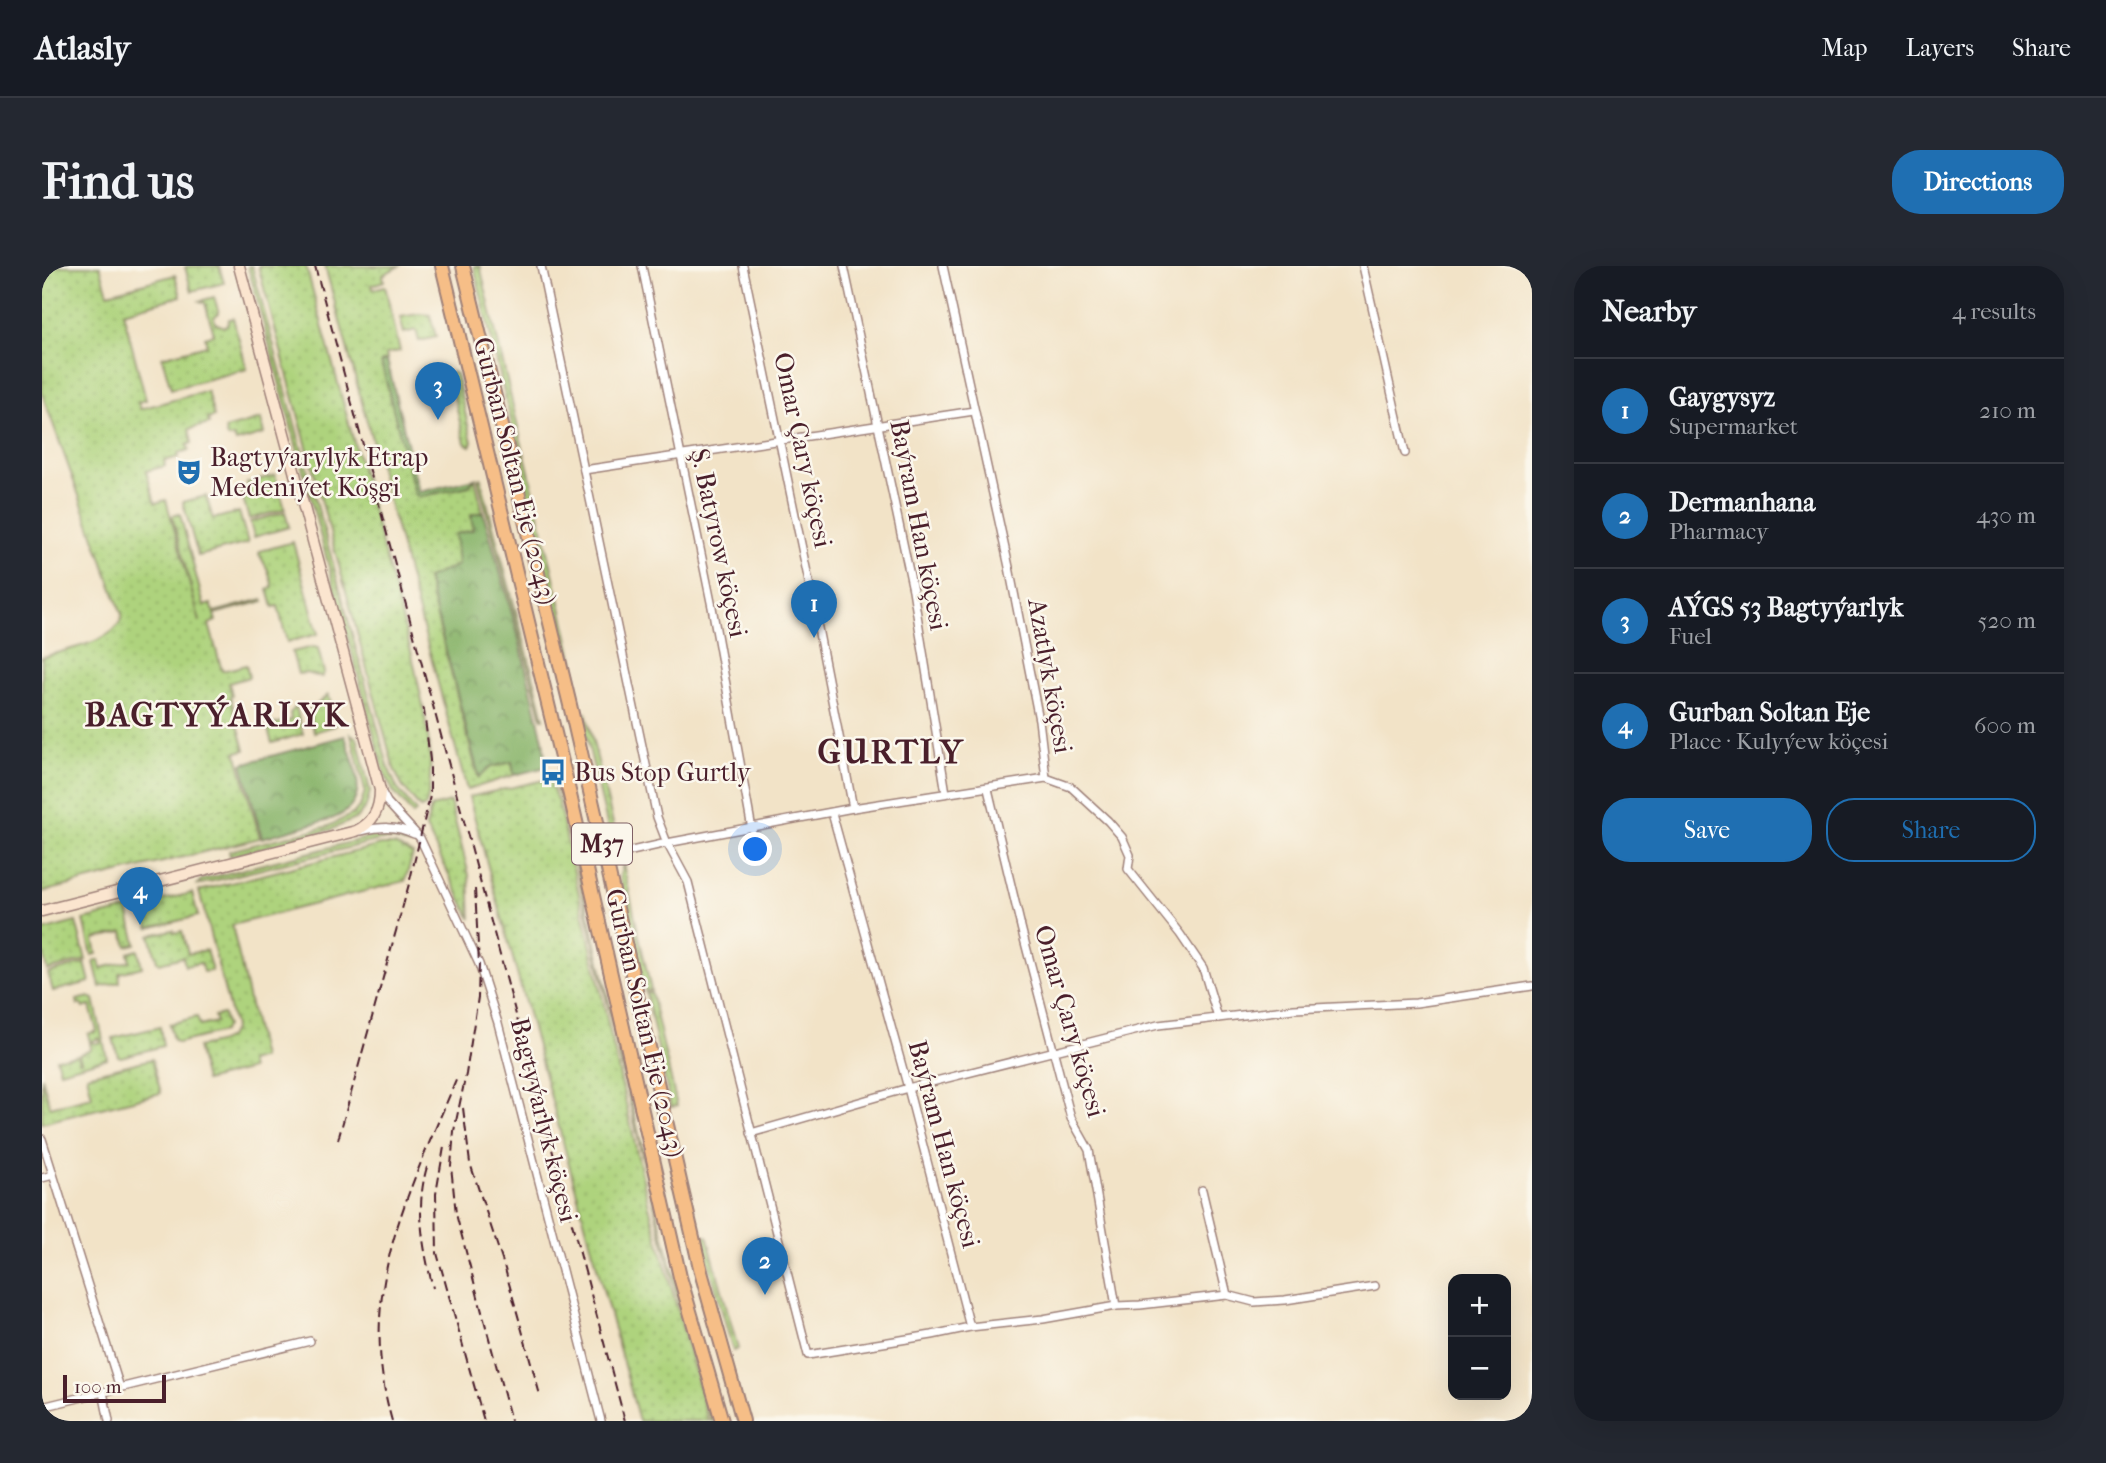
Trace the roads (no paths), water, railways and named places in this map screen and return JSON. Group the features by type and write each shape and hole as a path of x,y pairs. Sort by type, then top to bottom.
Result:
{"highway":[{"path":"433,266 444,310 462,351"},
{"name":"Gurban Soltan Eje (2043)","path":"442,266 564,770 677,1265 722,1421"},
{"name":"Gurban Soltan Eje (2043)","path":"464,266 701,1272 743,1421"}],"street":[{"path":"239,266 380,790 375,816 365,827 356,831"},
{"path":"541,266 657,817 667,843 688,881 808,1355 970,1327 1044,1319 1115,1306 1227,1295 1265,1302 1375,1286"},
{"name":"Ş. Batyrow köçesi","path":"642,266 712,607 752,829"},
{"name":"Omar Çary köçesi","path":"743,266 853,808"},
{"name":"Baýram Han köçesi","path":"844,266 913,590 946,793"},
{"name":"Azatlyk köçesi","path":"605,857 853,808 1046,778 1044,750 1009,567 943,266"},
{"path":"1363,266 1405,453"},
{"path":"584,470 974,411"},
{"path":"1046,778 1071,787 1122,837 1130,855 1128,869 1180,934 1203,968 1218,1018"},
{"name":"Omar Çary köçesi","path":"988,789 1071,1118 1089,1150 1115,1306"},
{"name":"Bagtyýarlyk köçesi","path":"380,790 387,802 421,838 480,964 601,1421"},
{"name":"Baýram Han köçesi","path":"832,813 970,1327"},
{"path":"42,911 356,831 391,827 421,838"},
{"path":"751,1133 908,1088 1135,1029 1294,1009 1416,1003 1532,986"},
{"path":"42,1139 120,1388"},
{"path":"42,1178 53,1175"},
{"path":"1202,1190 1227,1295"},
{"path":"43,1405 310,1341"},
{"path":"103,1392 108,1421"}],"railway":[{"path":"315,266 625,1421"},
{"path":"338,1140 409,884 430,796 430,760 423,703"},
{"path":"475,889 478,997 454,1131 451,1166 456,1214 511,1421"},
{"path":"392,1421 382,1373 380,1329 383,1286 405,1203 457,1078"},
{"path":"463,1108 470,1163 505,1269 540,1395"},
{"path":"444,1147 436,1194 437,1253 484,1421"},
{"path":"427,1167 421,1212 426,1258 433,1288"}],"place":[{"name":"AÝGS 53 Bagtyýarlyk","path":"438,420"},
{"name":"Bagtyýarylyk Etrap Medeniýet Köşgi","path":"189,472"},
{"name":"Gaygysyz","path":"814,638"},
{"name":"Bus Stop Gurtly","path":"553,772"},
{"name":"Gurban Soltan Eje","path":"140,925"},
{"name":"Dermanhana","path":"765,1295"}],"district":[{"name":"BAGTYÝARLYK","path":"217,715"},
{"name":"GURTLY","path":"891,752"}]}
